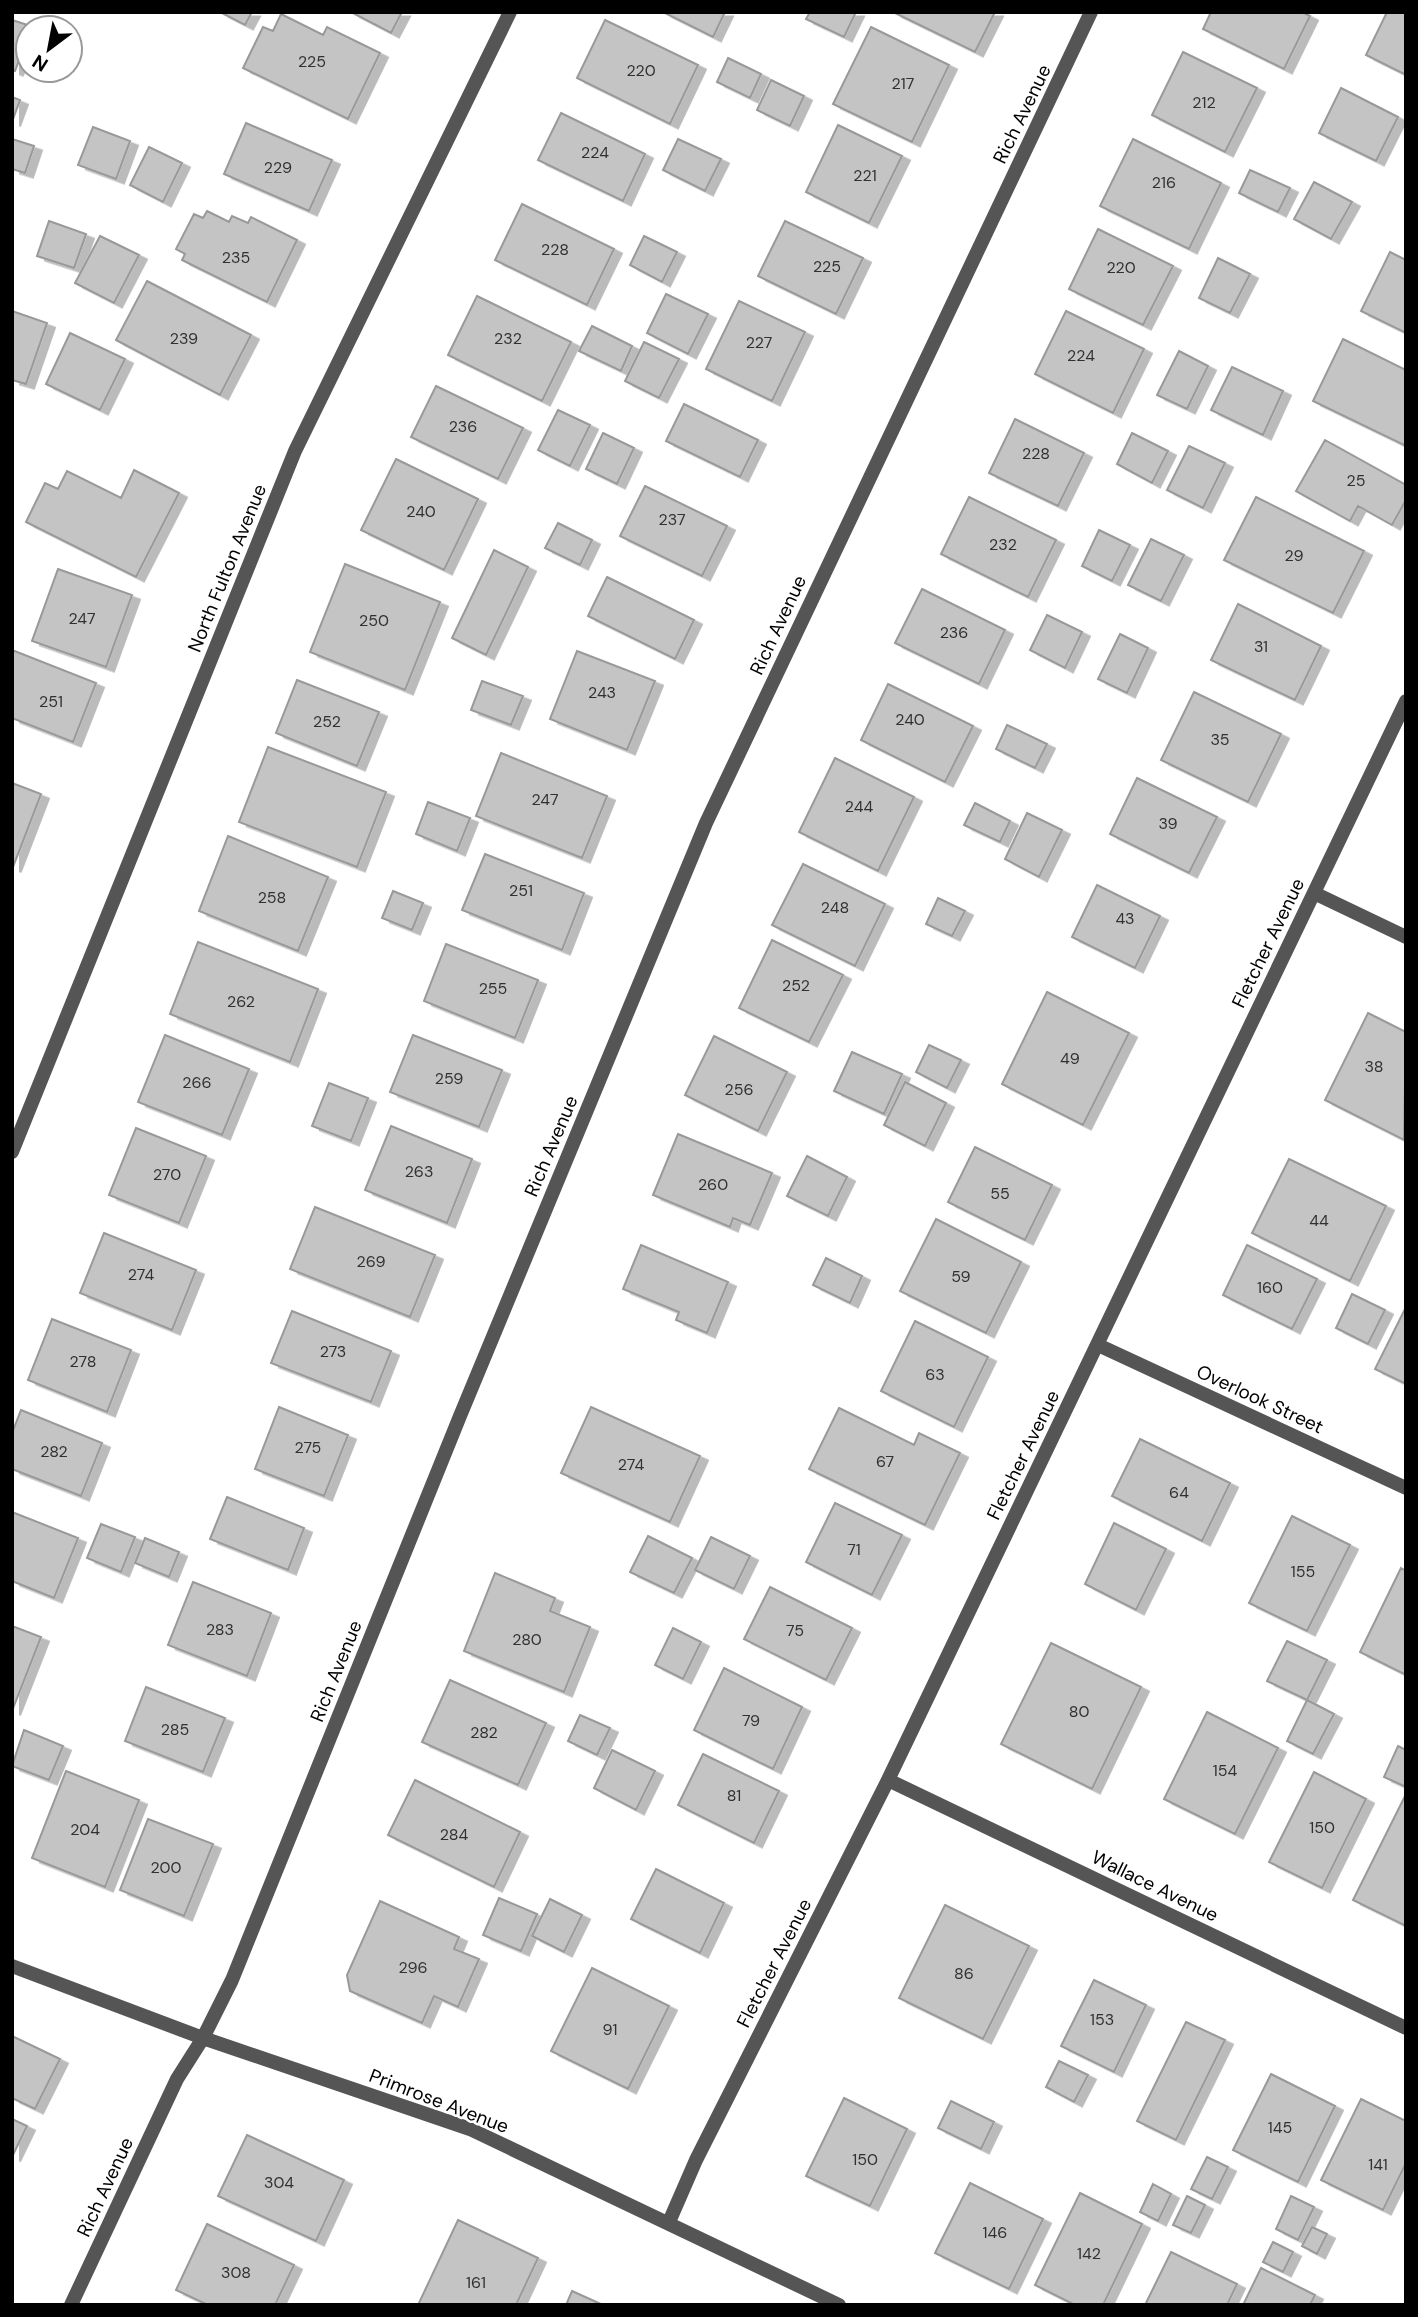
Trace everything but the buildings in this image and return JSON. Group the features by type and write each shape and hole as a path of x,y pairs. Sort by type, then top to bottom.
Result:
{"street":[{"name":"North Fulton Avenue","path":"12,1152 295,451 510,12"},
{"name":"Rich Avenue","path":"71,2305 177,2078 203,2038 232,1980 460,1416 706,824 1091,12"},
{"name":"Fletcher Avenue","path":"669,2222 696,2160 888,1780 1406,701"},
{"path":"1314,893 1406,937"},
{"name":"Overlook Street","path":"1098,1345 1406,1488"},
{"name":"Wallace Avenue","path":"888,1780 1406,2028"},
{"name":"Primrose Avenue","path":"12,1966 203,2038 470,2129 839,2305"}]}
